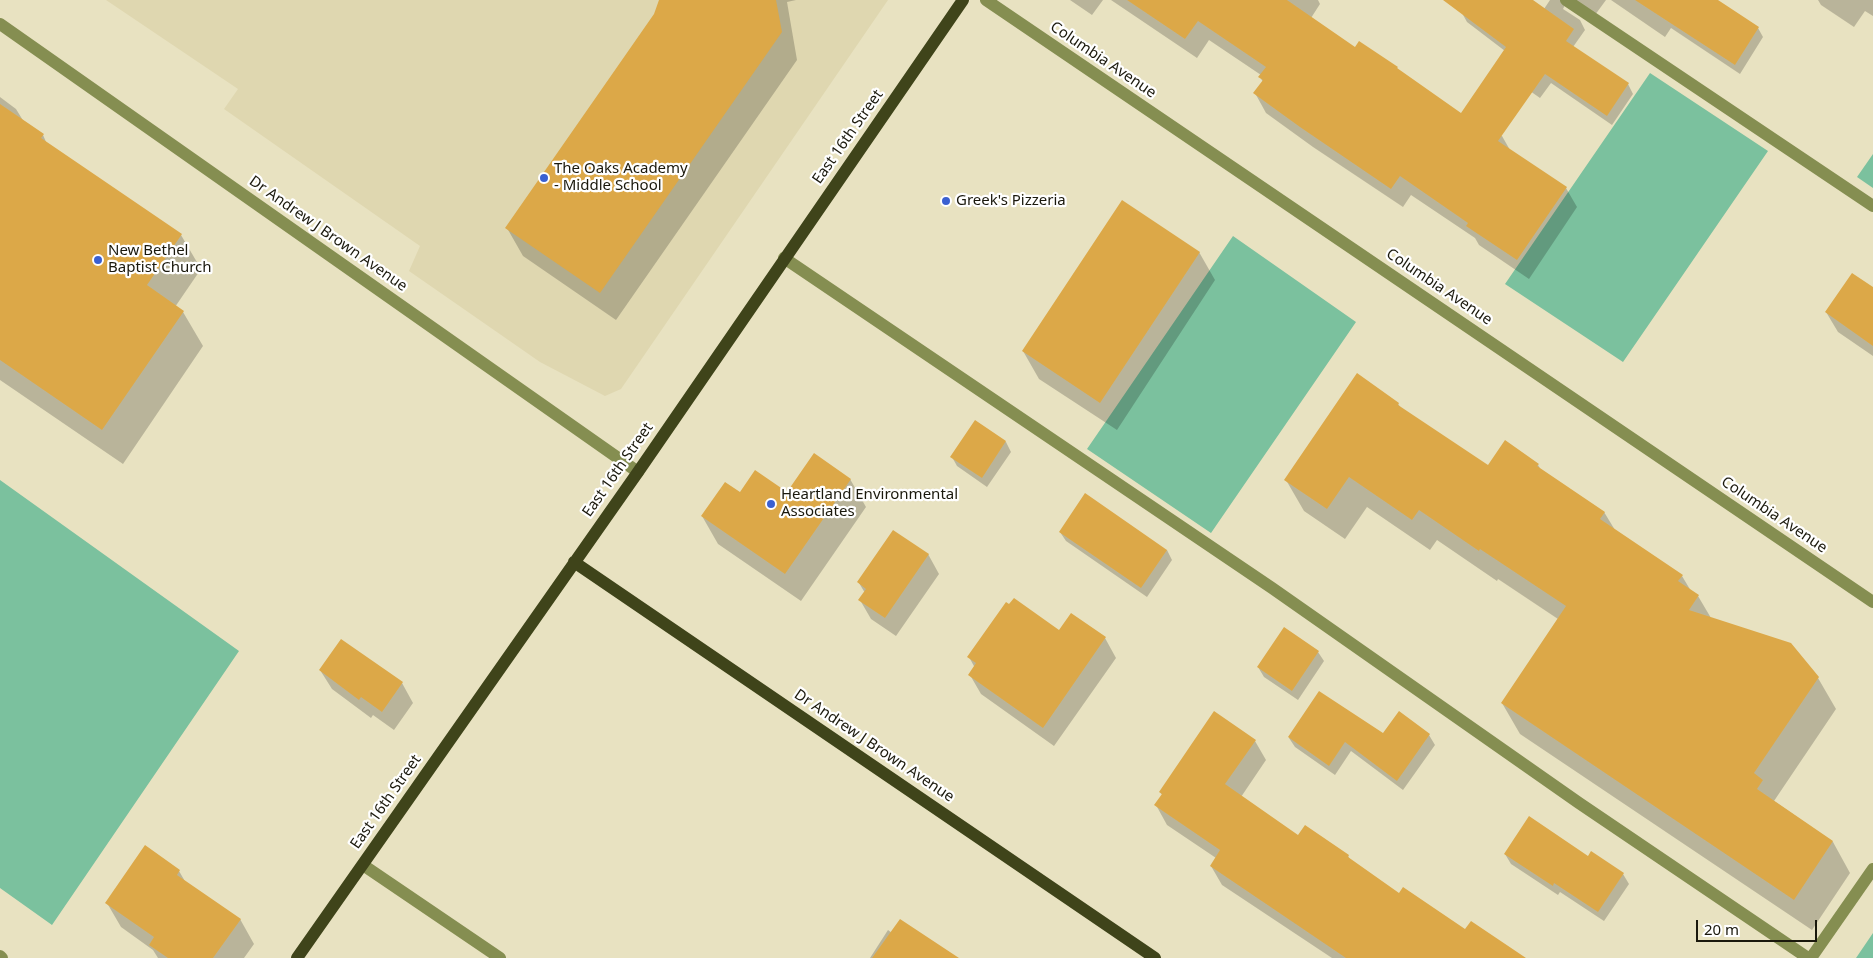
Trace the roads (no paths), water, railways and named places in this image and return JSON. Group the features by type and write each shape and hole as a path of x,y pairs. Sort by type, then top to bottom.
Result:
{"main road":[{"name":"East 16th Street","path":"298,958 638,472 963,0"},
{"name":"Dr Andrew J Brown Avenue","path":"574,562 1155,958"}],"street":[{"name":"Columbia Avenue","path":"986,0 1873,602"},
{"path":"1566,0 1873,206"},
{"name":"Dr Andrew J Brown Avenue","path":"0,24 638,472"},
{"path":"784,258 1272,588 1579,802 1809,958 1873,869"},
{"path":"362,865 500,958"}],"place":[{"name":"The Oaks Academy - Middle School","path":"544,178"},
{"name":"Greek's Pizzeria","path":"946,201"},
{"name":"New Bethel Baptist Church","path":"98,260"},
{"name":"Heartland Environmental Associates","path":"771,504"}]}
